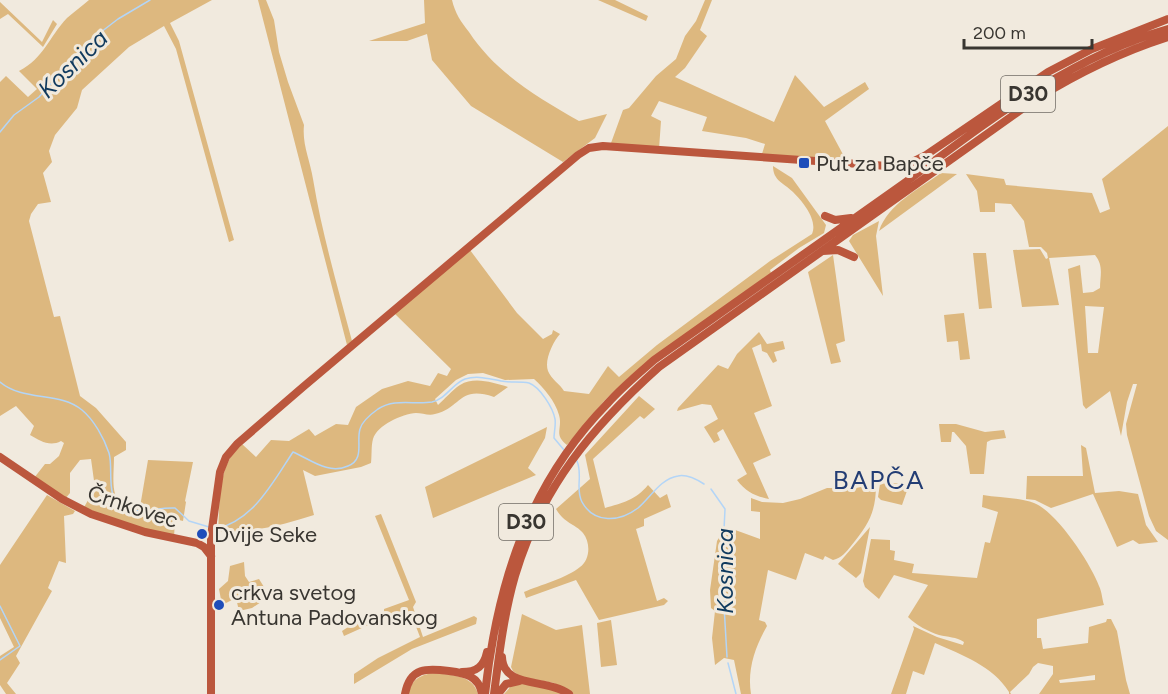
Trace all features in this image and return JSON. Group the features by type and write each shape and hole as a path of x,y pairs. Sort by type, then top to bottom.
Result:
{"main road":[{"name":"Črnkovec","path":"211,694 212,530 222,464 232,448 578,155 589,148 603,146 898,167 915,162 1048,72 1092,49 1168,19"},
{"name":"D30","path":"496,694 498,636 504,588 519,540 531,512 607,403 654,360 965,138 1060,74 1105,52 1168,29"},
{"name":"D30","path":"575,448 613,409 659,368 1035,99 1080,73 1130,50 1168,37"},
{"path":"825,216 835,220 856,217"},
{"path":"819,253 836,249 854,257"},
{"name":"Črnkovec","path":"0,457 78,509 145,532 197,543 206,548 212,557"},
{"name":"Črnkovec","path":"197,543 212,530"},
{"name":"D30","path":"483,694 498,636"},
{"path":"405,694 410,680 423,670 475,671 481,666 498,636"},
{"path":"498,636 504,669 511,676 523,681 554,686 569,694"},
{"path":"457,672 474,678 483,694"},
{"path":"496,694 508,683 523,681"}],"shaded area":[{"path":"89,0 212,0 170,23 179,41 234,240 229,242 176,49 164,26 129,47 82,90 77,108 55,135 49,151 52,162 43,173 51,202 38,204 29,221 54,317 60,316 80,396 96,408 126,442 126,450 114,457 114,484 117,499 129,507 140,507 148,460 193,462 183,521 175,519 174,538 83,509 95,488 91,459 80,460 70,473 70,493 65,499 34,478 45,464 50,464 59,456 64,443 61,441 45,442 30,435 34,426 16,406 0,416 0,82 6,76 28,97 37,89 19,71 35,60 67,18"},
{"path":"258,0 266,0 274,20 279,52 304,125 305,146 321,220 352,341 347,345"},
{"path":"424,0 452,0 461,21 492,60 518,83 548,103 579,121 607,114 595,138 563,162 471,106 432,60 427,34 407,41 369,41 425,23"},
{"path":"598,0 615,0 648,16 646,21"},
{"path":"705,0 712,0 700,30 707,36 685,68 675,77 774,122 795,75 824,107 865,82 869,89 825,121 846,160 762,154 765,144 746,138 702,131 707,117 659,101 651,116 661,121 659,149 611,143 623,110 629,108 656,76 676,59 685,36 696,21"},
{"path":"0,2 42,42 53,20 57,24 43,47 8,14 0,19"},
{"path":"1168,126 1168,540 1156,531 1149,516 1127,435 1126,424 1137,384 1133,384 1127,402 1121,436 1110,391 1086,409 1083,405 1068,269 1080,265 1083,293 1093,292 1100,288 1101,271 1098,259 1095,255 1049,258 1059,305 1022,307 1013,250 1040,249 1046,259 1048,258 1047,253 1041,247 1029,247 1024,221 1011,204 995,203 995,212 980,212 977,191 966,174 1004,179 1006,185 1092,193 1100,213 1110,209 1102,179","holes":["1085,306 1104,307 1098,353 1088,353"]},
{"path":"773,166 792,178 826,225 824,233 799,248 770,270 771,273 652,358 605,400 567,445 560,438 560,420 555,405 534,379 505,380 483,373 468,374 456,380 435,399 438,405 454,389 466,382 484,381 508,387 494,397 473,394 435,414 416,413 391,421 375,434 371,463 315,476 303,470 314,515 267,528 218,532 224,473 234,452 242,444 256,457 271,440 289,441 309,429 315,436 336,424 348,425 356,407 382,389 408,381 430,386 438,373 447,376 451,369 394,313 470,250 517,313 543,339 552,334 553,330 560,334 548,357 547,367 551,377 564,391 589,394 608,366 619,377 657,345 770,261 812,234 813,223 805,206 777,178"},
{"path":"941,173 957,174 879,231 883,221 897,205"},
{"path":"879,221 876,236 883,296 849,241 853,235"},
{"path":"973,253 986,253 992,308 979,309"},
{"path":"833,255 845,341 836,344 841,362 831,364 808,272"},
{"path":"964,313 970,359 960,360 958,341 947,342 944,315"},
{"path":"759,332 767,344 783,341 785,349 774,352 777,361 773,363 767,353 762,351 761,344 752,348 772,406 754,413 771,455 753,463 769,499 751,493 737,480 747,474 723,429 717,433 720,440 714,443 704,427 718,419 711,405 702,404 677,411 718,365 728,369 737,354"},
{"path":"639,396 655,409 644,419 640,416 593,459 605,508 634,498 648,485 660,498 667,494 671,507 644,519 644,526 636,529 657,601 664,598 668,601 664,605 599,620 576,580 526,598 524,592 568,575 586,560 588,546 586,537 563,518 556,509 590,479 585,455"},
{"path":"939,424 956,424 985,432 1004,430 1006,438 987,442 984,474 970,474 966,446 954,432 952,432 951,442 941,442"},
{"path":"547,427 545,438 528,468 536,475 433,518 425,487"},
{"path":"1081,445 1086,448 1095,493 1119,491 1138,494 1146,525 1158,542 1139,544 1133,540 1117,547 1093,494 1051,508 1035,500 1026,499 1027,476 1083,476"},
{"path":"876,484 875,502 867,524 841,556 833,560 825,556 823,560 805,553 796,580 768,570 759,620 765,622 767,626 753,659 750,676 751,694 741,694 734,660 724,658 715,665 712,638 715,611 711,608 710,590 717,541 720,536 726,536 727,527 760,539 760,512 751,511 751,498 762,502 783,503 827,488 856,488"},
{"path":"880,484 906,484 908,488 902,505 881,500 878,497"},
{"path":"47,495 75,511 73,514 64,516 66,563 59,561 48,588 52,591 16,656 20,663 7,683 16,694 6,694 0,685 0,656 14,647 0,618 0,565"},
{"path":"983,495 1028,501 1043,508 1063,527 1095,576 1104,605 1037,619 1037,638 1041,638 1043,649 1088,643 1089,627 1111,619 1117,631 1130,694 1039,694 1053,674 1053,666 1038,663 1009,694 1002,683 986,668 935,643 924,675 913,671 906,694 891,694 914,629 913,626 937,637 963,645 964,642 931,632 908,617 928,585 894,575 879,599 865,587 863,581 871,539 890,540 890,550 895,551 894,560 914,564 912,573 977,578 985,542 990,543 998,512 982,507","holes":["1095,675 1095,680 1060,683 1059,680"]},
{"path":"381,514 416,602 413,607 423,637 474,616 477,618 476,624 412,649 354,684 354,674 378,658 420,637 410,611 388,624 384,618 344,636 342,631 359,620 369,619 384,612 384,609 409,600 375,516"},
{"path":"870,527 861,573 856,578 838,564"},
{"path":"244,562 245,576 249,582 259,579 264,587 264,600 252,608 239,611 236,598 222,605 219,589 228,581 230,566"},
{"path":"522,614 556,630 582,625 590,694 573,694 554,683 521,677 513,671 511,667"},
{"path":"611,620 617,665 601,667 597,623"},
{"path":"432,673 466,679 475,687 478,694 408,694 416,679"},
{"path":"514,683 536,685 564,694 504,694"}],"waterway":[{"name":"Kosnica","path":"0,132 14,115 39,97 88,42 118,19 150,0"},
{"name":"Kosnica","path":"216,529 229,524 252,509 293,452 333,469 348,466 358,455 361,426 378,409 391,404 432,402 465,379 479,377 504,382 526,382 533,385 542,393 552,409 555,421 554,438 564,450"},
{"name":"Kosnica","path":"0,382 20,392 73,404 91,419 109,453 112,492 118,504 131,510 175,508 189,521 209,527"},
{"name":"Kosnica","path":"577,461 582,502 587,509 600,517 616,518 631,513 661,485 672,478 688,476 704,484"},
{"name":"Kosnica","path":"711,489 725,509 722,571 727,657"},
{"path":"0,606 20,646 0,660"},
{"name":"Kosnica","path":"728,663 736,694"}],"place":[{"name":"Put za Bapče","path":"804,163"},
{"name":"Dvije Seke","path":"202,534"},
{"name":"crkva svetog Antuna Padovanskog","path":"219,605"}],"district":[{"name":"BAPČA","path":"879,480"}]}
